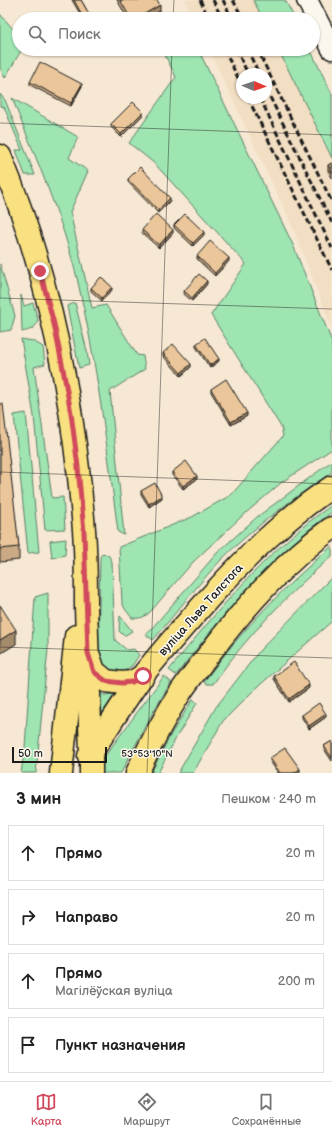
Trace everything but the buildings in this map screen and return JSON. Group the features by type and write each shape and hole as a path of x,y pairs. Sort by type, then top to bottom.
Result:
{"main road":[{"path":"307,0 313,12"},
{"path":"320,25 332,49"},
{"path":"0,156 27,227 56,332 71,413 84,532 91,763"},
{"name":"вуліца Льва Талстога","path":"78,773 91,763 143,676 181,630 230,575 268,537 310,501 332,487"},
{"path":"137,773 154,737 181,691 230,627 266,585 312,542 332,528"},
{"path":"61,773 85,555"},
{"path":"88,653 94,672 106,681 122,683 132,682 143,676"}],"shaded area":[{"path":"185,0 253,0 259,12 191,12"},
{"path":"212,56 281,56 332,158 332,328 292,225"}],"green space":[{"path":"253,0 285,0 291,12 259,12"},
{"path":"0,14 12,28 12,56 18,56 5,78 0,68"},
{"path":"166,56 201,56 293,245 332,342 332,449 282,482 240,518 193,562 147,615 132,618 122,602 119,547 192,517 231,495 283,436 281,427 211,315 246,264 155,164 129,143 176,77"},
{"path":"281,56 313,56 332,94 332,158"},
{"path":"0,94 5,100 35,175 25,175 16,150 22,150 4,107 0,106"},
{"path":"12,98 78,137 69,158 88,171 70,212 92,308 106,305 137,355 143,356 145,369 110,391 124,535 118,532 96,373 77,278 56,209"},
{"path":"0,264 15,316 11,330 0,332"},
{"path":"21,295 24,306 33,303 38,320 34,327 30,330 22,332"},
{"path":"75,303 89,365 79,368 67,306"},
{"path":"21,339 33,341 43,347 45,364 34,367 52,498 63,497 65,529 45,530 34,416"},
{"path":"26,413 39,552 28,553 14,415"},
{"path":"332,461 332,472 275,513 222,559 153,640 146,635 217,553 257,517"},
{"path":"332,505 332,512 288,548 248,588 229,609 176,675 169,670 225,603 265,561 286,541"},
{"path":"66,539 65,555 52,558 50,541"},
{"path":"332,546 332,556 284,600 269,616 239,650 213,684 204,682 248,627 280,593"},
{"path":"103,553 109,556 112,562 115,640 127,650 134,649 139,655 132,666 119,674 103,669 98,653 100,557"},
{"path":"332,577 332,621 252,692 223,721 193,773 178,773 216,707 260,650"},
{"path":"48,593 48,649 36,773 21,773 25,747 35,597"},
{"path":"120,616 132,631 124,636 119,631"},
{"path":"164,676 171,682 149,719 121,773 101,773 102,760"},
{"path":"97,690 104,695 115,694 103,712 97,715"},
{"path":"193,699 197,703 177,736 158,773 151,773 171,734"}],"railway":[{"path":"200,0 206,12"},
{"path":"213,0 219,12"},
{"path":"223,0 229,12"},
{"path":"233,0 239,12"},
{"path":"227,56 236,74"},
{"path":"239,56 245,68"},
{"path":"250,56 256,68"},
{"path":"260,56 332,202"},
{"path":"272,101 332,223"},
{"path":"251,104 332,270"},
{"path":"263,104 332,248"}],"route":[{"path":"40,271 54,324 63,369 71,413 78,467 84,532 88,653 94,672 106,681 114,683 132,682 143,676"}]}
